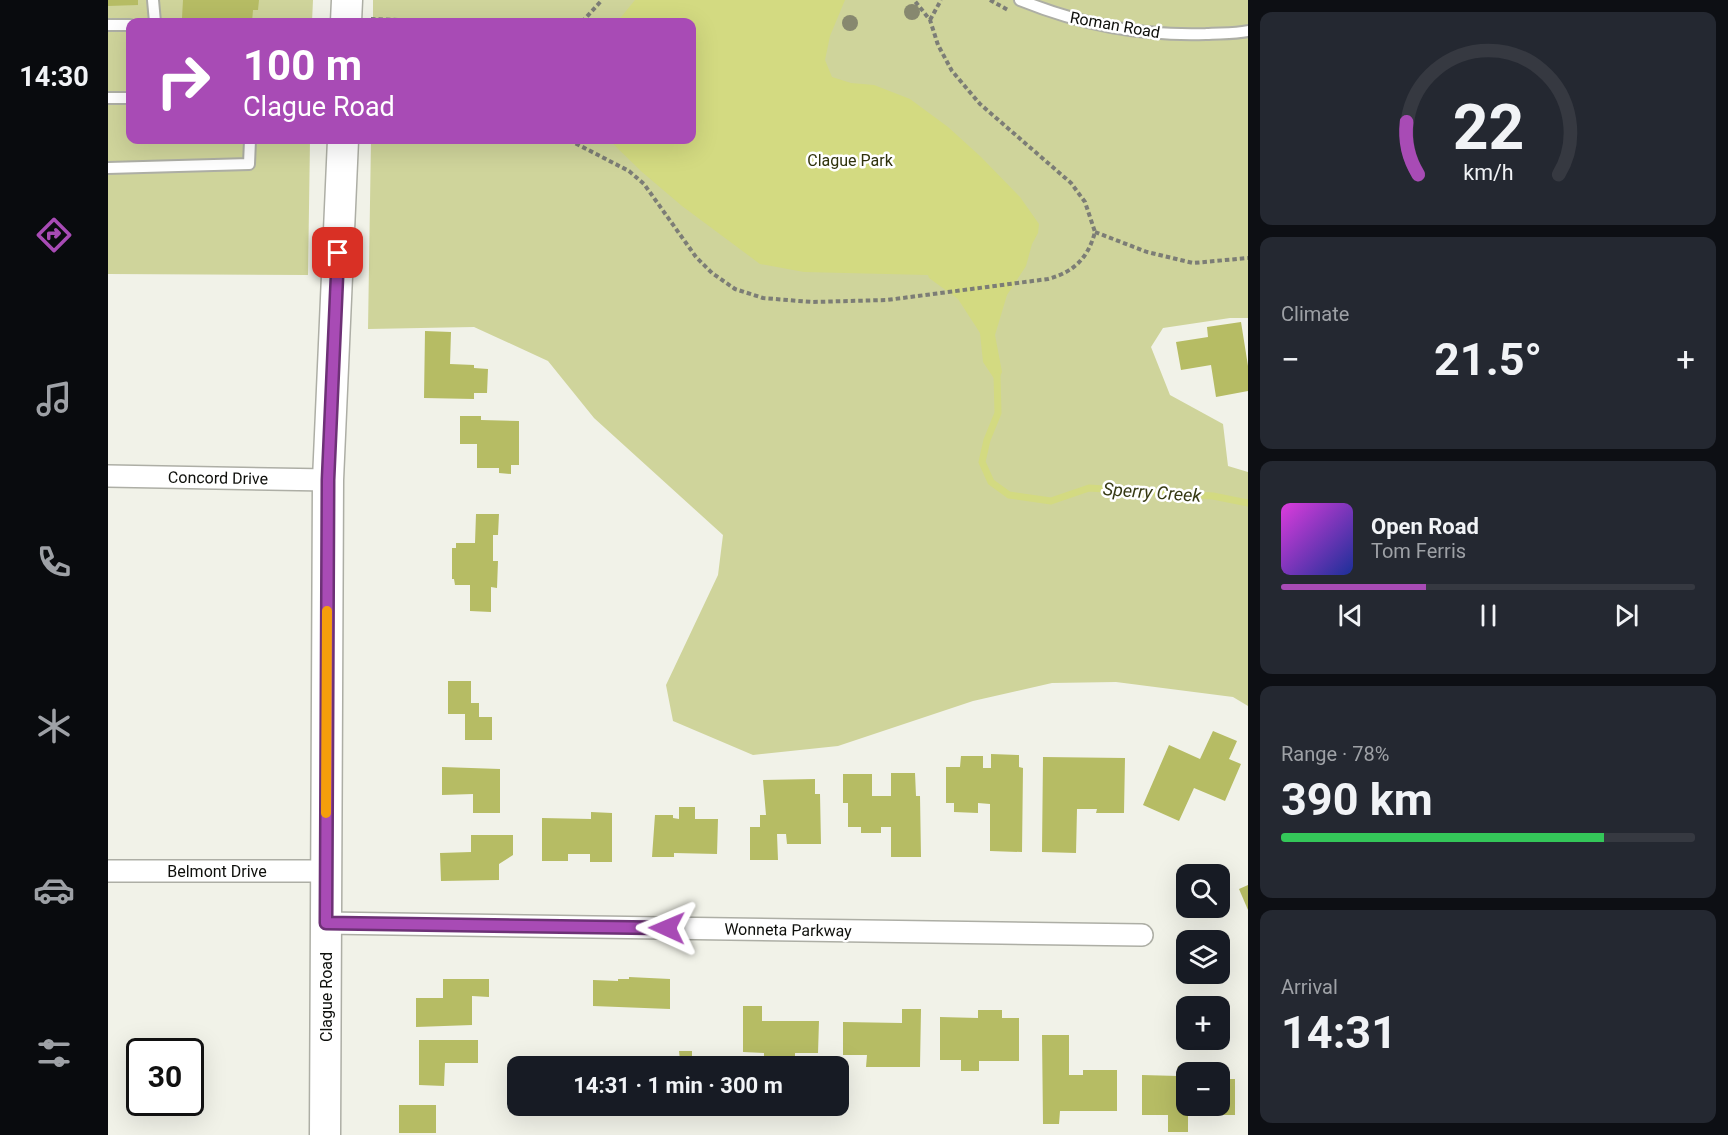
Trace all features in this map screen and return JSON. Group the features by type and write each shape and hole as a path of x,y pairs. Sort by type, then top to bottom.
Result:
{"main road":[{"path":"347,0 356,18"},
{"name":"Clague Road","path":"325,1135 328,480 343,144"}],"street":[{"name":"Concord Drive","path":"108,477 328,480"},
{"name":"Belmont Drive","path":"108,871 325,871"},
{"name":"Wonneta Parkway","path":"326,923 1142,935"}],"lane":[{"path":"153,0 155,18"},
{"name":"Roman Road","path":"1020,0 1072,19 1127,31 1170,35 1248,31"},
{"path":"108,25 126,25"},
{"path":"108,98 126,98"},
{"path":"108,168 249,164 250,144"}],"path":[{"path":"586,18 602,0"},
{"path":"577,144 629,171 644,183 696,257 712,273 735,289 763,298 812,302 887,300 1036,281 1070,271 1084,256 1095,232 1085,202 1071,183 980,104 952,70 938,45 930,20 914,0"},
{"path":"930,20 940,0"},
{"path":"1095,232 1147,252 1193,263 1248,258"}],"green space":[{"path":"108,0 313,0 312,18 126,18 126,144 310,144 308,275 108,274"},
{"name":"Clague Park","path":"373,0 1248,0 1248,318 1230,318 1163,328 1151,347 1170,395 1223,424 1228,466 1248,472 1248,706 1233,697 1116,682 1052,683 973,701 838,746 753,755 673,721 666,685 718,575 723,535 594,418 548,361 474,327 368,329 371,144 696,144 696,18 373,18"}],"shaded area":[{"path":"635,0 845,0 830,36 825,60 832,77 851,83 874,85 910,99 948,127 981,157 1020,197 1039,224 1026,266 1007,295 995,335 1002,372 997,383 983,362 980,333 958,299 928,275 804,272 760,264 682,206 642,172 613,144 696,144 696,18 620,18"}],"building":[{"path":"108,0 138,0 138,5 108,6"},
{"path":"183,0 259,0 258,10 253,10 252,18 182,18"},
{"path":"1241,322 1248,366 1248,391 1216,397 1211,365 1181,370 1176,342 1208,337 1207,327"},
{"path":"425,331 451,332 450,364 474,365 474,368 488,369 487,393 474,393 474,399 424,398"},
{"path":"460,416 481,416 481,420 519,421 519,465 511,465 511,474 499,473 499,468 477,468 477,444 460,444"},
{"path":"476,514 499,514 498,535 493,535 493,561 498,561 497,588 491,587 491,612 470,611 470,585 455,585 452,579 452,548 456,548 456,543 475,543"},
{"path":"448,681 471,681 471,703 479,703 479,717 492,717 492,740 465,740 465,714 448,714"},
{"path":"1213,731 1237,741 1229,759 1241,764 1225,801 1194,788 1179,821 1143,805 1169,745 1200,759"},
{"path":"991,754 1019,755 1019,767 1023,768 1022,852 990,851 990,804 978,803 978,813 954,812 954,803 946,803 946,767 960,767 961,756 983,756 983,768 991,768"},
{"path":"1043,757 1125,758 1124,813 1096,813 1097,809 1077,809 1076,853 1042,852"},
{"path":"442,767 500,769 500,813 473,813 473,794 442,795"},
{"path":"891,773 915,773 916,796 920,796 921,857 891,857 891,827 881,827 881,833 861,833 861,827 848,827 848,803 843,803 843,774 872,774 872,796 891,796"},
{"path":"815,779 815,794 820,794 821,844 787,844 786,834 777,834 778,860 750,860 750,827 760,827 760,815 766,815 763,780"},
{"path":"679,807 695,807 695,819 718,819 717,854 674,853 674,857 652,857 655,815 673,815 673,818 679,819"},
{"path":"591,812 612,813 612,862 590,862 590,854 568,854 568,861 542,861 542,818 591,819"},
{"path":"471,835 513,835 513,855 499,864 499,880 441,881 440,853 471,852"},
{"path":"1248,885 1248,910 1239,889"},
{"path":"629,977 670,979 670,1009 593,1006 593,980 618,981 618,979 629,979"},
{"path":"443,979 489,979 489,997 472,996 472,1025 416,1027 416,998 443,998"},
{"path":"743,1006 762,1006 762,1021 819,1021 818,1053 764,1056 764,1053 743,1052"},
{"path":"902,1009 921,1009 920,1067 866,1067 867,1055 843,1055 843,1022 902,1023"},
{"path":"978,1010 1002,1010 1002,1018 1019,1018 1019,1061 979,1061 979,1071 961,1071 961,1060 940,1060 940,1017 978,1018"},
{"path":"1042,1035 1069,1035 1069,1075 1083,1075 1083,1070 1117,1070 1117,1111 1060,1111 1059,1124 1043,1124"},
{"path":"419,1040 478,1040 478,1063 445,1063 444,1086 419,1085"},
{"path":"679,1051 692,1051 692,1056 680,1056"},
{"path":"1142,1075 1176,1076 1176,1116 1188,1116 1188,1132 1168,1132 1168,1115 1142,1115"},
{"path":"1230,1079 1235,1079 1235,1115 1230,1115"},
{"path":"399,1105 436,1105 436,1133 399,1133"}],"waterway":[{"name":"Sperry Creek","path":"997,376 998,413 987,440 982,462 991,482 1009,495 1051,501 1089,488 1213,496 1248,503"}],"slow traffic":[{"path":"326,813 327,611"}],"route":[{"path":"338,253 328,480 326,923 667,928"}]}
